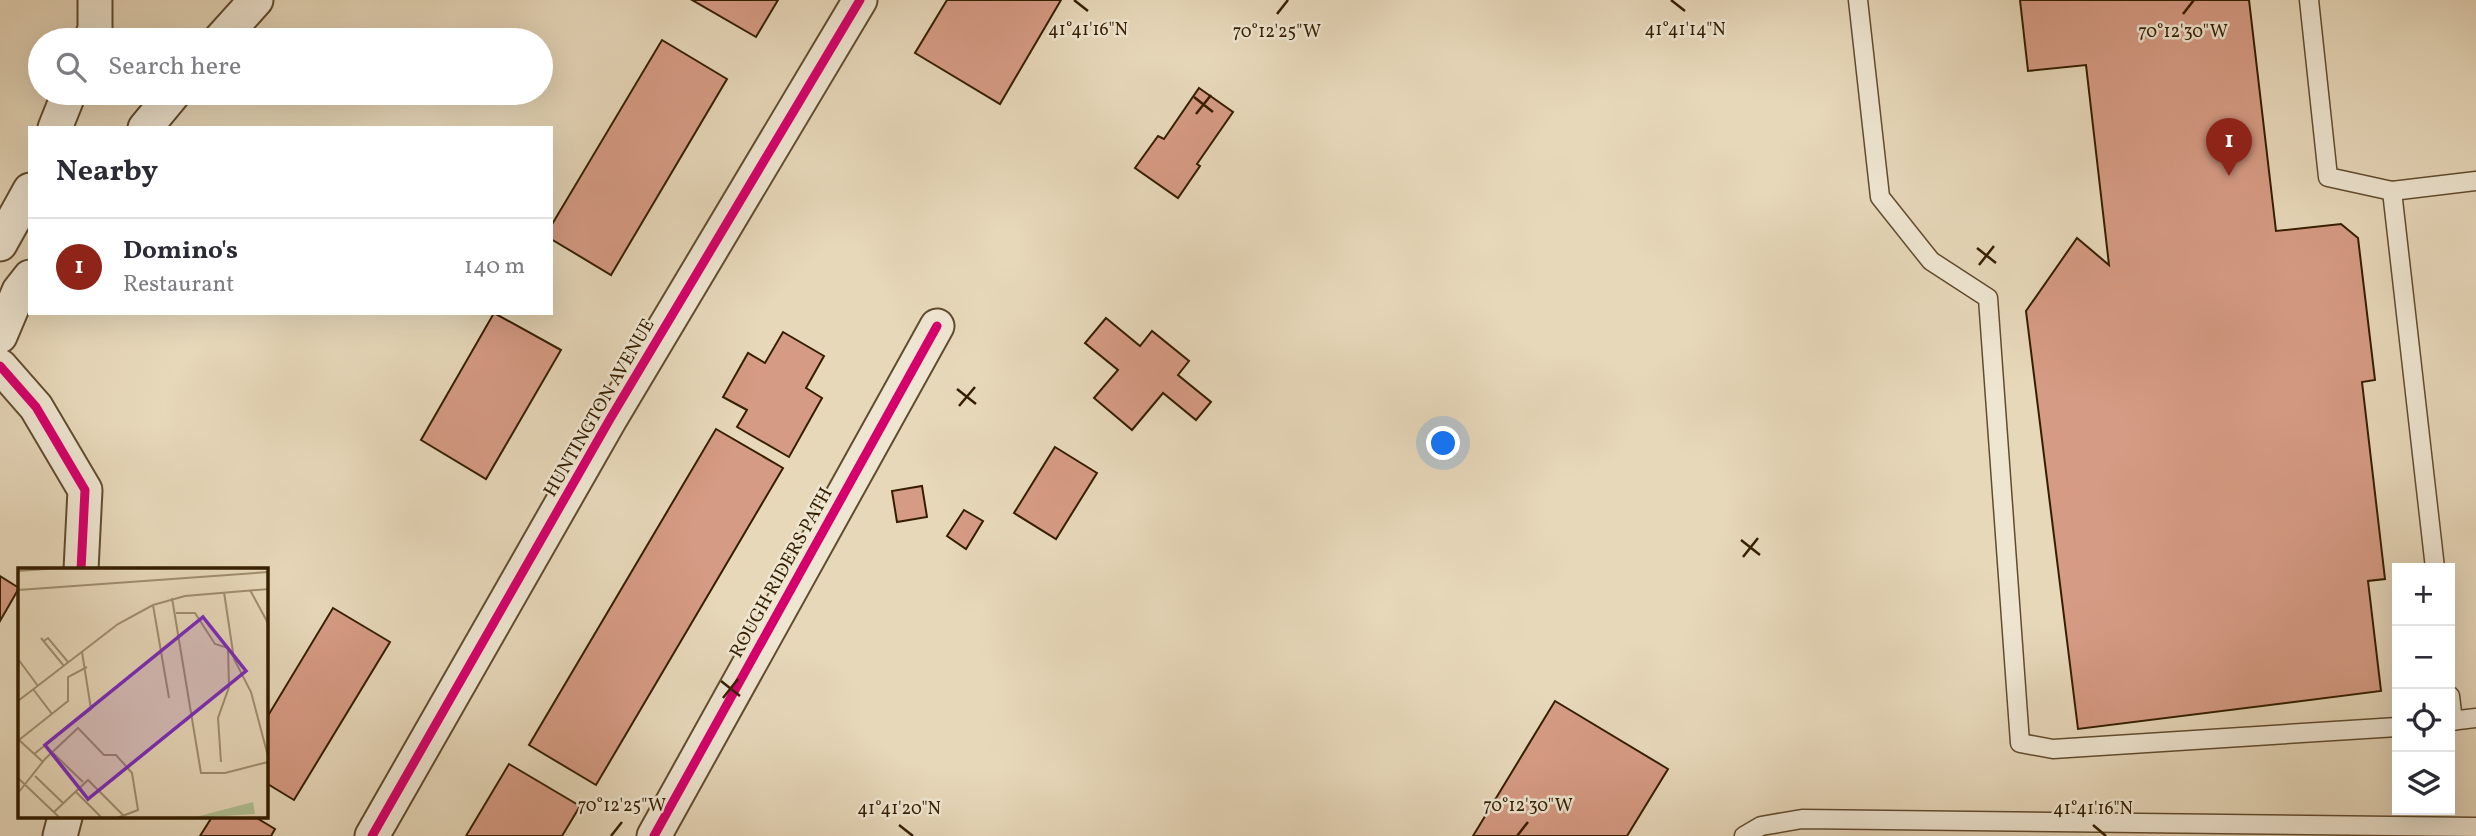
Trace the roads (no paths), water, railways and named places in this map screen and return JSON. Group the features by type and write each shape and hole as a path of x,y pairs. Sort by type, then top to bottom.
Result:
{"street":[{"path":"94,28 95,0"},
{"path":"231,28 256,0"},
{"name":"HUNTINGTON AVENUE","path":"372,836 610,419 860,0"},
{"path":"56,126 64,105"},
{"path":"147,126 164,105"},
{"path":"0,244 28,194"},
{"path":"0,335 19,291 28,280"},
{"name":"ROUGH RIDERS PATH","path":"654,836 937,326"},
{"path":"0,366 36,407 85,490 81,568"},
{"path":"60,836 65,818"}],"lane":[{"path":"1858,0 1880,197 1931,261 1988,298 2020,743 2053,749 2392,727"},
{"path":"2309,0 2328,177 2392,191 2476,181"},
{"path":"2392,191 2434,563"},
{"path":"2455,721 2476,718"},
{"path":"1744,836 1761,826 1802,819 2476,827"}],"place":[{"name":"Domino's","path":"2229,176"}]}
